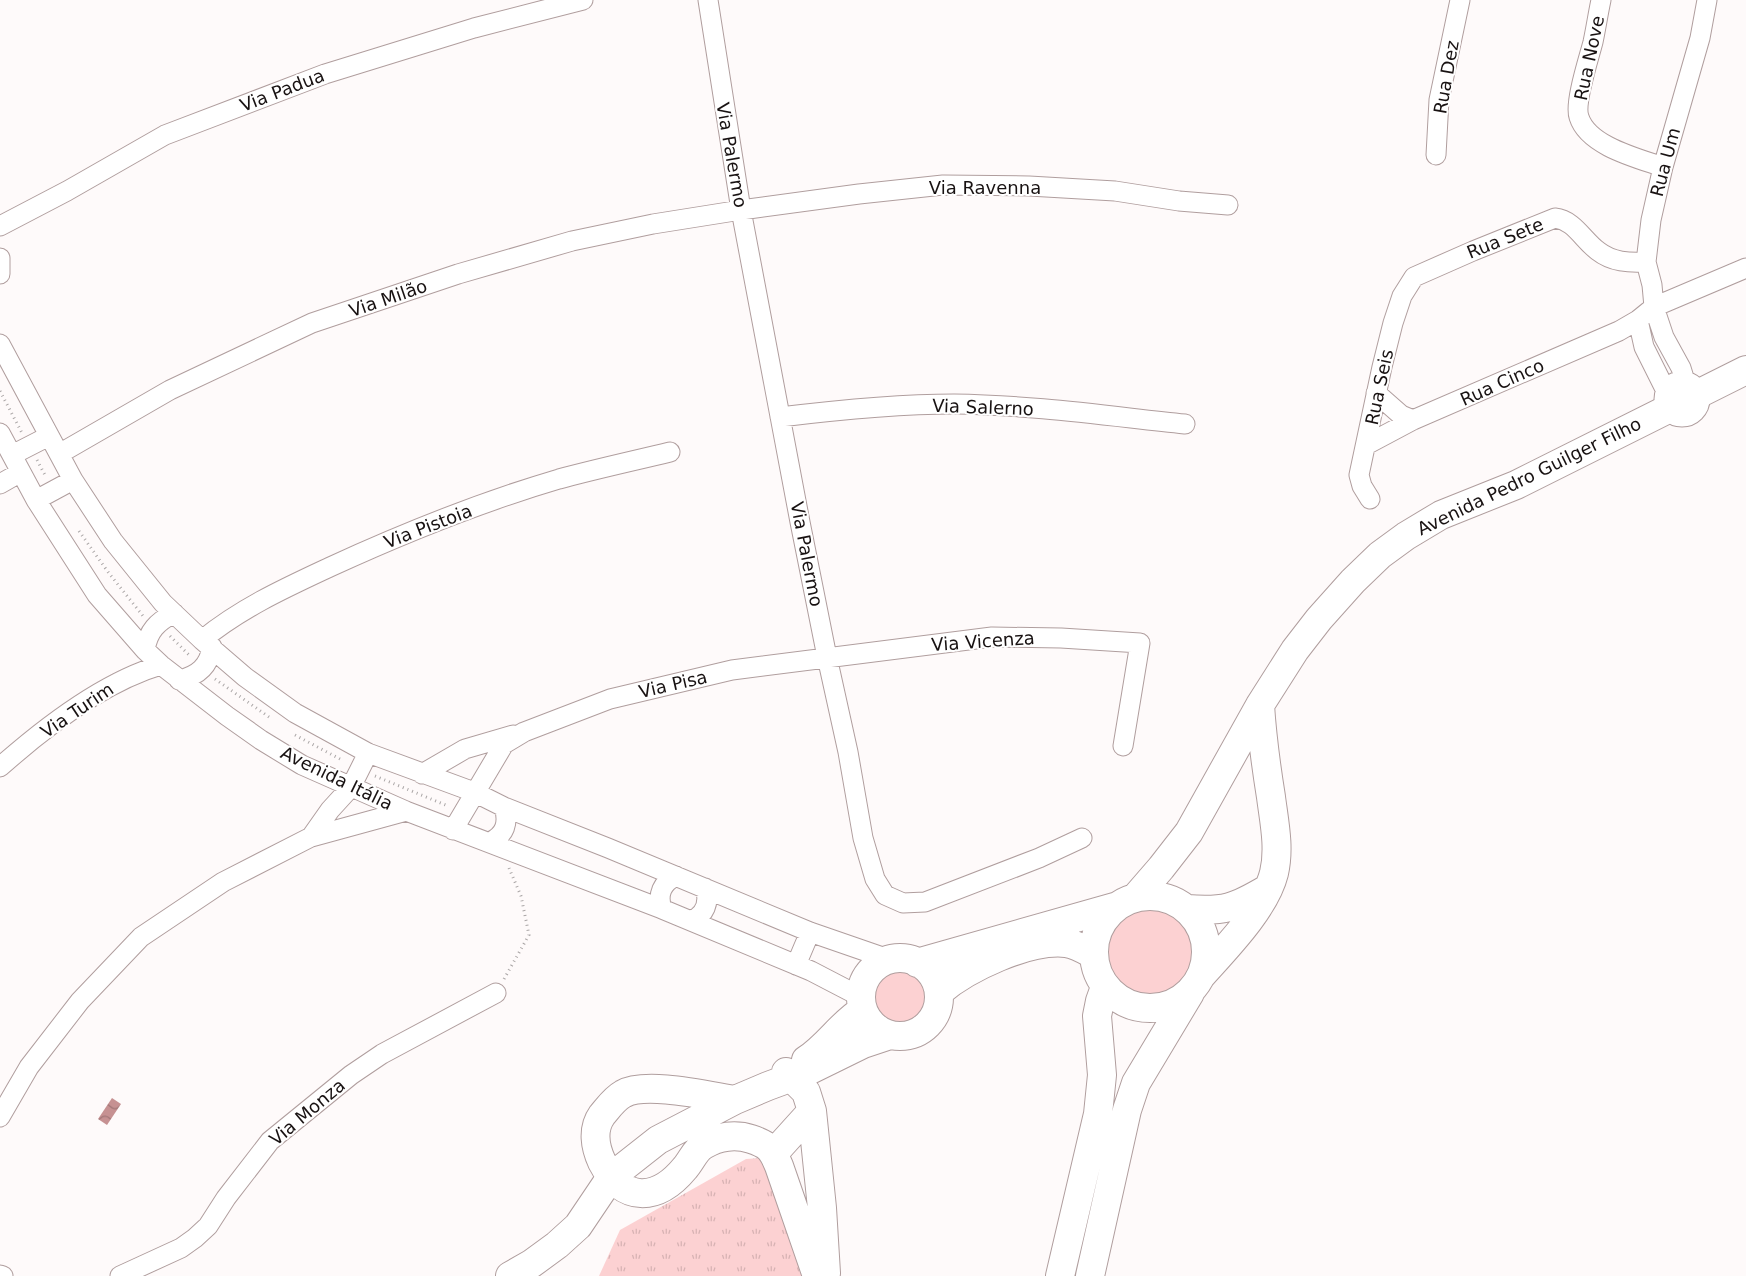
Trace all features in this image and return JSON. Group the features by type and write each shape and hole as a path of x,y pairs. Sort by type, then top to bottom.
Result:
{"main road":[{"path":"1681,397 1746,359"},
{"path":"1681,397 1746,370"},
{"path":"1681,397 1746,379"},
{"name":"Avenida Pedro Guilger Filho","path":"1105,988 1098,973 1094,955 1096,936 1105,919 1126,902 1161,868 1189,832 1260,705 1295,650 1319,619 1353,581 1380,555 1406,536 1442,515 1516,485 1600,443 1681,397"},
{"path":"1060,1276 1098,1114 1102,1075 1097,1016 1105,988 1122,1001 1139,1008 1158,1008 1176,1002 1196,984 1249,920 1274,874 1276,839 1262,737 1260,705"},
{"path":"1187,909 1209,911 1236,906 1268,888"},
{"path":"904,961 928,970 935,980 938,992 938,1005 934,1017 926,1026 915,1033 902,1036 890,1035 878,1030 869,1022 862,1004 863,984 869,973 879,964 904,961 1153,896 1171,900 1187,909 1199,923 1205,940 1206,958 1196,984 1136,1083 1127,1110 1090,1276"},
{"path":"938,992 974,968 1030,948 1052,943 1067,943 1078,946 1094,955"},
{"path":"510,1276 557,1246 578,1226 611,1177 658,1140 782,1078 817,1053 848,1022 862,1004"},
{"path":"782,1078 806,1072 849,1050 890,1035"},
{"path":"782,1078 806,1092 812,1111 822,1208 826,1276"},
{"path":"735,1100 661,1090 637,1090 624,1093 608,1108 599,1120 595,1132 602,1160 611,1177 628,1191 642,1194 651,1193 669,1184 703,1145 733,1136 745,1137 764,1143 774,1153 817,1276"},
{"path":"774,1153 812,1111"}],"street":[{"name":"Via Padua","path":"0,226 68,192 174,132 325,74 474,28 583,0"},
{"name":"Via Palermo","path":"708,0 741,210 780,417 827,657 848,752 863,838 876,879 885,895 903,903 925,902 1039,858 1082,838"},
{"name":"Rua Dez","path":"1436,155 1439,100 1460,0"},
{"name":"Rua Nove","path":"1601,0 1582,88 1578,116 1584,127 1603,144 1663,167"},
{"name":"Rua Um","path":"1681,397 1681,368 1664,337 1654,307 1652,285 1646,262 1651,220 1663,167 1700,38 1707,0"},
{"name":"Via Ravenna","path":"741,210 943,185 1029,186 1115,191 1178,201 1228,205"},
{"name":"Via Milão","path":"59,454 170,390 312,323 458,274 572,241 653,224 741,210"},
{"name":"Rua Sete","path":"1414,277 1473,250 1555,218 1563,219 1599,252 1614,260 1629,263 1646,262"},
{"path":"0,258 0,274"},
{"path":"1681,397 1644,347 1638,320 1654,307 1746,268"},
{"name":"Rua Seis","path":"1370,499 1362,486 1359,475 1382,366 1402,296 1414,277"},
{"name":"Rua Cinco","path":"1366,445 1413,420 1619,331 1638,320"},
{"name":"Avenida Itália","path":"0,344 72,480 113,541 163,603 246,677 295,712 368,753 474,792 504,807 810,932 904,961"},
{"path":"1376,393 1401,415 1413,420"},
{"name":"Via Salerno","path":"780,417 861,408 953,404 1027,407 1185,424"},
{"name":"Avenida Itália","path":"0,433 36,500 98,595 145,650 161,665 261,740 302,765 406,811 662,909 796,965 862,1004"},
{"path":"12,455 49,436"},
{"name":"Via Pistoia","path":"207,644 225,622 276,592 443,518 560,479 670,452"},
{"path":"0,484 21,472"},
{"path":"36,500 72,480"},
{"path":"145,650 147,639 152,629 160,621 174,613"},
{"name":"Via Vicenza","path":"827,657 992,637 1061,638 1140,643 1123,746"},
{"path":"179,680 189,678 199,672 207,663 207,644"},
{"name":"Via Pisa","path":"422,774 465,749 524,732 610,699 732,670 827,657"},
{"name":"Via Turim","path":"0,767 68,713 90,699 126,678 161,665"},
{"name":"Via Pisa","path":"474,792 504,744 524,732"},
{"path":"311,837 330,810 351,787 368,753"},
{"path":"453,830 474,792"},
{"path":"498,846 501,834 505,828 506,816 504,807"},
{"path":"0,1117 29,1067 80,1001 141,938 223,882 311,837 406,811"},
{"path":"662,909 660,896 662,889 670,879 676,876"},
{"path":"690,922 702,914 706,908 705,888"},
{"path":"796,965 810,932"},
{"name":"Via Monza","path":"120,1276 181,1248 195,1238 208,1226 226,1198 270,1141 351,1075 382,1054 496,994"}],"path":[{"path":"496,994 529,935 521,896 498,846"}],"green space":[{"path":"1150,905 1168,908 1184,918 1194,934 1197,952 1194,970 1184,986 1168,996 1150,999 1132,996 1116,986 1106,970 1103,952 1106,934 1116,918 1132,908"},
{"path":"900,966 917,971 922,975 926,980 931,997 926,1014 922,1019 917,1023 900,1028 883,1023 878,1019 874,1014 869,997 874,980 878,975 883,971"},
{"path":"761,1158 776,1167 803,1276 599,1276 620,1230 746,1159"}],"water":[{"path":"112,1098 121,1104 107,1125 98,1119"}]}
